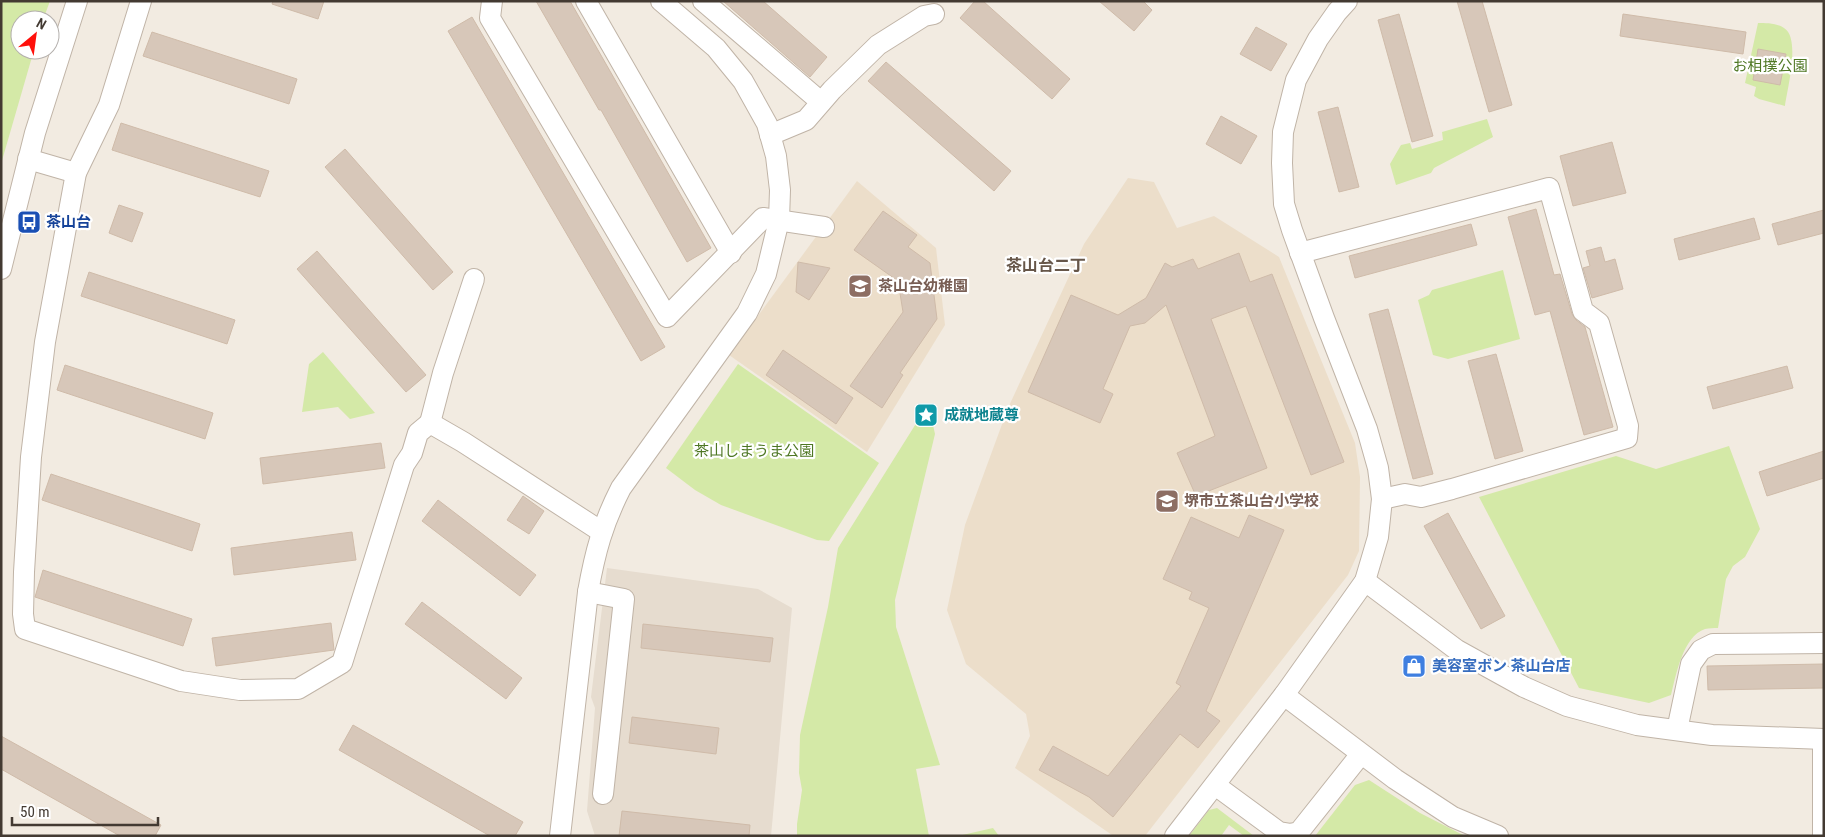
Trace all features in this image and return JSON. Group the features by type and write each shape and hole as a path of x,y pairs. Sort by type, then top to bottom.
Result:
{"street":[{"path":"1,269 28,159 77,1"},
{"path":"141,1 109,105 76,173 45,342 31,457 24,572 23,614 25,629 181,681 240,690 298,689 342,663 404,465 412,453 418,433 430,423 443,373 474,279"},
{"path":"492,1 490,18 667,317 763,218 824,227"},
{"path":"586,1 731,252"},
{"path":"560,836 588,592 595,553 602,532 610,510 622,488 746,313 766,274 779,220 780,190 776,156 766,124 743,81 716,48 661,1"},
{"path":"703,1 821,102"},
{"path":"1175,836 1284,695 1365,581 1378,537 1382,499 1378,468 1367,429 1300,253 1284,204 1283,132 1296,80 1318,39 1347,1"},
{"path":"770,135 806,120 821,102 878,45 924,16 934,14"},
{"path":"28,159 76,173"},
{"path":"1300,253 1549,188 1583,311 1598,323 1628,426 1627,438 1421,497 1405,494 1382,499"},
{"path":"430,423 463,442 602,532"},
{"path":"1365,581 1456,650 1524,687 1576,708 1637,725 1712,735 1824,739 1823,836"},
{"path":"588,592 624,598 603,794"},
{"path":"1677,730 1691,664 1701,650 1713,644 1824,643"},
{"path":"1284,695 1395,779 1453,817 1498,836"},
{"path":"1215,785 1279,832 1291,834 1299,832 1361,754"}],"shaded area":[{"name":"堺市立茶山台小学校","path":"1128,178 1154,182 1177,228 1214,216 1279,257 1355,443 1360,477 1359,551 1348,575 1145,836 1112,835 1015,768 1030,736 1026,714 966,664 947,610 965,525 1008,408 1084,244"},
{"name":"茶山台幼稚園","path":"857,181 936,248 945,325 867,452 729,355"},
{"path":"607,568 758,589 792,608 771,836 595,836 587,811 595,708 591,697"}],"green space":[{"path":"1,1 50,1 47,10 10,10 10,60 31,60 1,164"},
{"name":"お相撲公園","path":"1758,23 1778,25 1784,28 1792,42 1792,65 1785,106 1759,99 1754,96 1756,87 1745,83"},
{"path":"1487,119 1493,137 1434,168 1431,173 1396,185 1390,164 1401,145 1410,143 1412,149 1443,140 1442,132"},
{"path":"1503,270 1520,339 1448,359 1433,355 1418,300 1429,295 1432,290"},
{"path":"323,352 375,413 350,419 338,407 302,412 309,364"},
{"name":"茶山しまうま公園","path":"738,364 879,463 829,541 817,540 721,505 695,490 666,468"},
{"path":"917,422 933,425 935,434 895,600 896,627 940,765 916,769 929,836 797,836 802,790 799,773 800,735 828,607 838,548"},
{"path":"1729,446 1760,529 1745,557 1733,566 1726,579 1718,628 1705,629 1691,639 1682,657 1671,695 1649,703 1579,688 1479,497 1616,456 1656,469"},
{"path":"1369,780 1420,813 1465,836 1315,836 1355,785"},
{"path":"1217,808 1254,836 1244,836 1229,825 1221,836 1189,836 1209,810"},
{"path":"993,828 999,836 958,836"}],"building":[{"path":"273,1 324,1 318,19 272,4"},
{"path":"536,1 570,1 711,248 687,262 601,110 599,110"},
{"path":"723,1 763,1 827,57 810,77"},
{"path":"975,1 983,1 1070,79 1052,99 960,18"},
{"path":"1099,1 1143,1 1152,10 1134,31"},
{"path":"1457,1 1482,1 1512,105 1489,112"},
{"path":"1399,14 1433,136 1412,142 1378,20"},
{"path":"1623,14 1746,32 1743,54 1620,36"},
{"path":"472,17 665,347 641,361 448,31"},
{"path":"1256,27 1287,44 1271,71 1240,54"},
{"path":"152,32 297,79 289,104 143,56"},
{"path":"1758,49 1786,54 1780,85 1753,80"},
{"path":"886,62 1011,171 994,191 868,81"},
{"path":"1338,107 1359,187 1339,192 1318,112"},
{"path":"1221,116 1257,136 1241,164 1206,144"},
{"path":"121,123 269,171 260,197 112,150"},
{"path":"1612,142 1626,193 1573,206 1560,156"},
{"path":"345,149 453,272 433,290 325,167"},
{"path":"119,205 143,213 132,242 109,233"},
{"path":"1536,209 1554,275 1560,274 1572,314 1585,327 1613,427 1584,435 1550,311 1535,315 1508,217"},
{"path":"1824,210 1824,233 1778,245 1772,224"},
{"path":"883,211 917,235 908,247 930,263 937,319 900,373 903,375 882,408 850,386 903,312 898,281 854,250"},
{"path":"1754,218 1760,239 1679,260 1674,239"},
{"path":"1471,224 1477,245 1355,278 1349,256"},
{"path":"1601,247 1605,262 1615,259 1623,289 1592,298 1583,268 1590,266 1586,251"},
{"path":"317,251 426,375 406,392 297,269"},
{"path":"1239,253 1250,282 1272,274 1344,462 1311,475 1246,306 1211,319 1267,468 1196,496 1177,453 1215,436 1166,305 1145,323 1130,326 1103,389 1113,394 1100,423 1028,392 1071,295 1118,315 1146,298 1165,263 1172,267 1193,259 1198,269"},
{"path":"798,262 830,268 809,300 796,292"},
{"path":"89,272 235,320 227,344 81,296"},
{"path":"1388,309 1433,474 1413,479 1369,314"},
{"path":"783,350 853,398 836,424 766,375"},
{"path":"1496,354 1523,451 1495,459 1468,361"},
{"path":"65,365 213,413 205,439 57,390"},
{"path":"1787,366 1793,388 1713,409 1707,387"},
{"path":"381,443 385,468 263,484 260,458"},
{"path":"1824,451 1824,478 1767,496 1759,472"},
{"path":"51,474 200,524 192,551 42,500"},
{"path":"523,496 544,511 529,534 507,520"},
{"path":"438,500 536,575 520,596 422,521"},
{"path":"1448,513 1505,616 1481,629 1424,526"},
{"path":"1249,515 1284,530 1206,711 1220,721 1198,748 1180,734 1113,817 1089,797 1039,770 1053,746 1108,776 1181,686 1176,683 1209,608 1189,599 1192,592 1163,579 1191,517 1239,538"},
{"path":"352,532 356,560 234,575 231,548"},
{"path":"43,570 192,619 183,646 35,597"},
{"path":"422,602 522,678 506,699 405,624"},
{"path":"331,623 334,650 216,666 212,638"},
{"path":"643,624 773,638 770,662 641,648"},
{"path":"1824,664 1824,688 1708,690 1707,666"},
{"path":"632,717 719,728 716,754 629,743"},
{"path":"353,725 523,822 515,836 490,836 339,750"},
{"path":"1,736 161,825 155,836 120,836 1,769"},
{"path":"622,811 750,825 749,836 619,836"}],"place":[{"name":"茶山台","path":"29,222"},
{"name":"茶山台幼稚園","path":"860,286"},
{"name":"成就地蔵尊","path":"926,415"},
{"name":"堺市立茶山台小学校","path":"1167,501"},
{"name":"美容室ボン 茶山台店","path":"1414,666"}],"district":[{"name":"茶山台二丁","path":"1046,265"}]}
